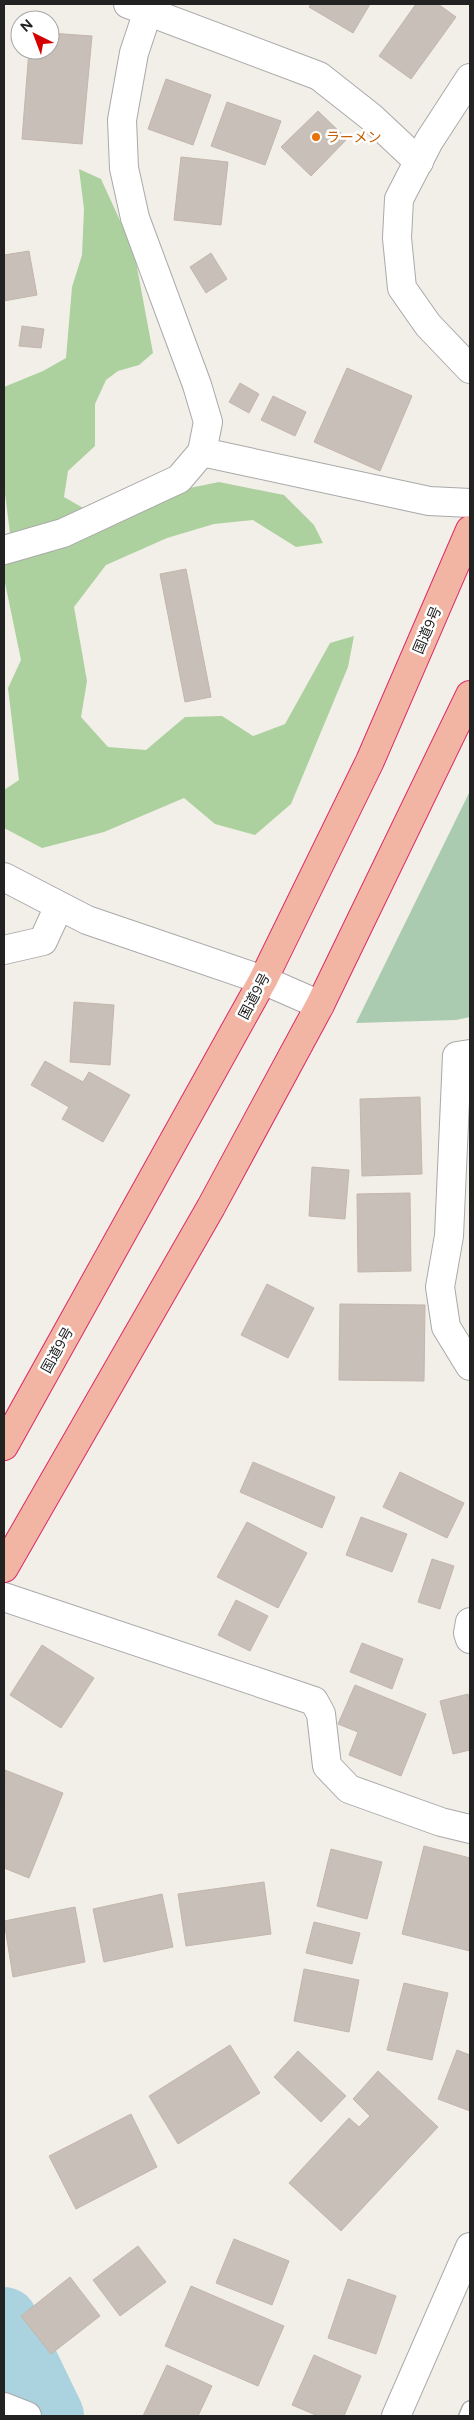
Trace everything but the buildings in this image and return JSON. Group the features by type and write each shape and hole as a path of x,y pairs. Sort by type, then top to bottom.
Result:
{"highway":[{"name":"国道9号","path":"4,1446 263,980 370,761 470,530"},
{"path":"4,1568 211,1207 320,1005 470,695"}],"street":[{"path":"4,550 63,533 179,479 202,452 208,422 197,385 135,218 124,168 122,120 134,53 138,8 319,76 371,117 419,162"},
{"path":"470,78 429,141 400,199 397,238 402,288 428,325 470,369"},
{"path":"202,452 429,501 470,503"},
{"path":"4,877 87,920 263,980 320,1005"},
{"path":"4,950 43,941 59,906"},
{"path":"470,1054 458,1056 449,1236 440,1287 446,1327 470,1366"},
{"path":"4,1597 314,1701 321,1714 327,1766 349,1788 441,1822 470,1829"},
{"path":"470,1622 468,1633 470,1639"},
{"path":"396,2416 462,2289 470,2247"},
{"path":"4,2407 26,2416"}],"lane":[{"path":"467,2416 470,2409"}],"green space":[{"path":"79,169 101,179 134,251 153,353 139,365 118,371 106,380 95,404 95,446 68,471 64,497 97,516 170,492 219,482 284,495 314,525 323,543 296,547 253,520 214,524 167,538 106,565 74,607 87,681 81,717 108,747 146,750 185,717 222,716 253,736 285,724 330,643 354,636 348,667 291,804 255,835 215,824 184,798 104,832 42,848 4,828 4,790 19,780 8,688 21,660 4,578 4,550 10,533 4,486 4,387 43,371 66,358 72,287 82,255 84,209"},
{"path":"470,791 470,1017 456,1020 356,1023"}],"waterway":[{"path":"4,2321 50,2416"}],"place":[{"name":"ラーメン","path":"316,137"}]}
